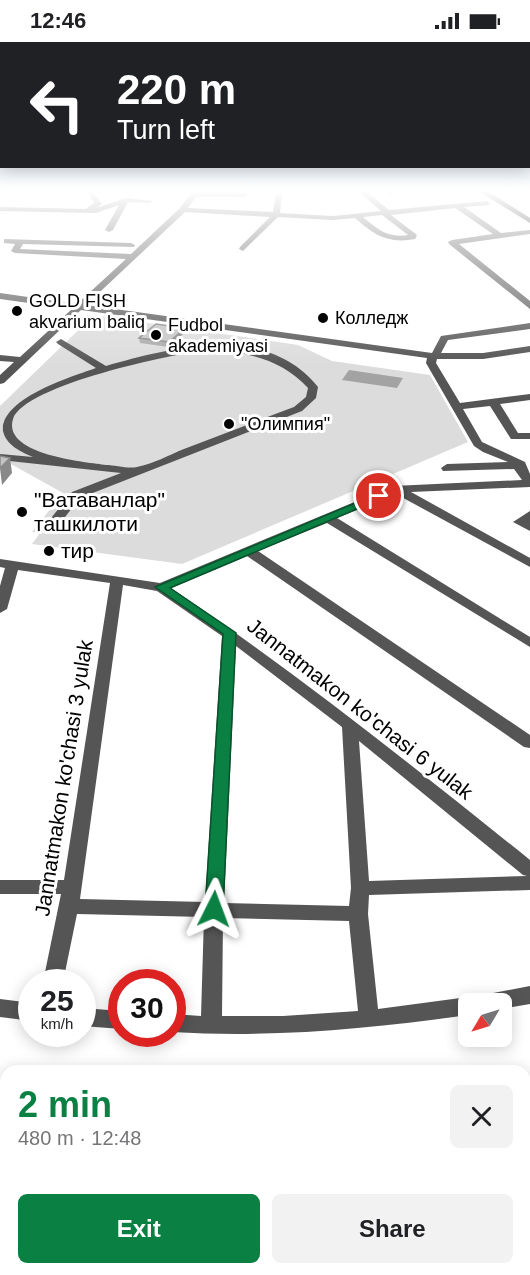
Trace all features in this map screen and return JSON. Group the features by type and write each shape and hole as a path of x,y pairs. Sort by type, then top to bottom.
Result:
{"street":[{"path":"15,250 132,257"},
{"path":"0,381 140,250"},
{"path":"460,250 530,306"},
{"path":"0,296 434,356 483,356 530,350"},
{"path":"0,609 6,564 161,587 397,489 530,483 524,465 478,444 431,363 444,338 530,326"},
{"path":"61,342 106,370"},
{"path":"49,528 76,495 298,409 311,398 314,387 297,371 267,357 211,347 169,351 55,385 17,406 8,418 9,432 16,444 32,453 61,463"},
{"path":"0,358 22,360"},
{"path":"456,407 530,397"},
{"path":"493,402 516,437 530,436"},
{"path":"0,457 139,472"},
{"path":"447,468 524,465"},
{"path":"397,489 530,563"},
{"path":"530,516 519,522 530,528"},
{"path":"326,517 530,643"},
{"path":"247,550 530,743"},
{"name":"Jannatmakon ko'chasi 3 yulak","path":"56,969 70,897 117,581"},
{"name":"Jannatmakon ko'chasi 6 yulak","path":"161,587 229,633 350,725 530,870"},
{"path":"211,1026 214,909 229,633"},
{"path":"350,725 360,888 358,914 369,1019"},
{"path":"360,888 530,884"},
{"path":"0,887 70,897 214,909 358,914"},
{"path":"512,998 530,995"},
{"path":"186,1024 289,1026 369,1019 458,1007"},
{"path":"0,1008 18,1010"}],"shaded area":[{"name":"\"Олимпия\"","path":"94,315 298,345 332,361 430,375 468,442 182,564 32,544 40,533 32,532 63,493 9,463 0,462 0,406"},
{"path":"349,370 403,378 397,388 342,380"}],"building":[{"path":"156,324 185,328 169,342 139,338"},
{"path":"0,456 10,458 0,468"}],"place":[{"name":"GOLD FISH akvarium baliq","path":"17,311"},
{"name":"Колледж","path":"323,318"},
{"name":"Fudbol akademiyasi","path":"156,335"},
{"name":"\"Олимпия\"","path":"229,424"},
{"name":"\"Ватаванлар\" ташкилоти","path":"22,512"},
{"name":"тир","path":"49,551"}],"route":[{"path":"214,909 229,633 161,587 379,496"}]}
